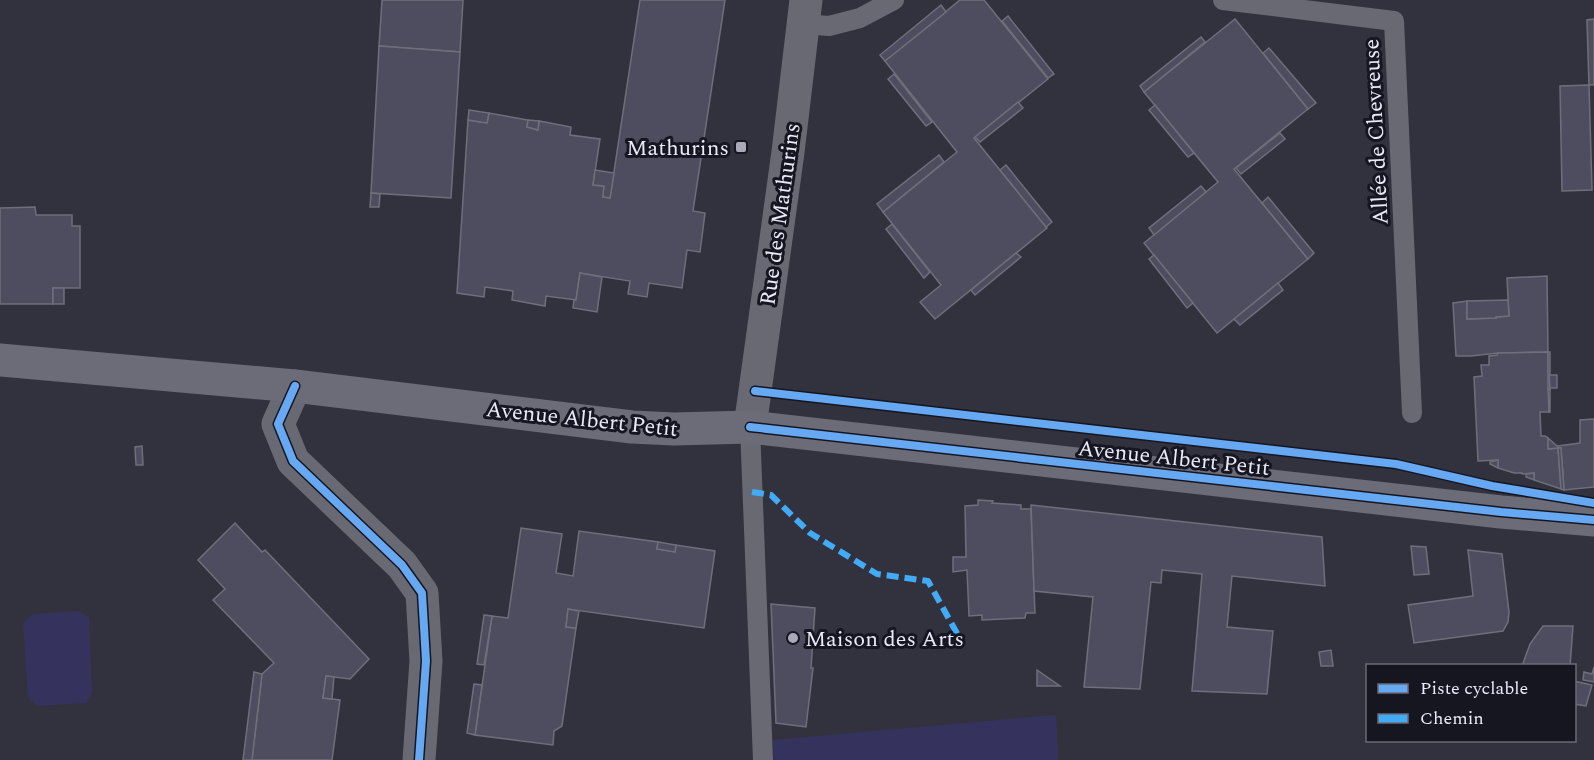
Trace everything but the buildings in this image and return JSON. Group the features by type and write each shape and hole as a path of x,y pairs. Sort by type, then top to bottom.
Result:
{"main road":[{"name":"Avenue Albert Petit","path":"0,360 295,386 632,427 674,429 750,427 1501,512 1594,520"}],"street":[{"name":"Rue des Mathurins","path":"750,427 804,12"},
{"path":"295,386 278,424 293,461 402,565 422,594 426,661 419,760"}],"lane":[{"path":"804,12 829,26 860,18 894,0"},
{"name":"Allée de Chevreuse","path":"1223,0 1394,21 1412,413"},
{"path":"750,427 763,760"}],"shaded area":[{"path":"79,611 89,618 92,693 86,703 36,706 28,697 23,623 33,614"},
{"path":"1056,715 1058,760 774,760 773,740"}],"marked path":[{"path":"752,492 771,495 810,533 877,574 928,581 959,637"}],"cycle path":[{"path":"295,386 278,424 293,461 402,565 422,593 426,661 419,760"},
{"path":"755,391 1396,464 1492,486 1594,503"},
{"path":"750,427 1501,512 1594,520"}],"place":[{"name":"Mathurins","path":"741,147"},
{"name":"Maison des Arts","path":"793,638"}]}
